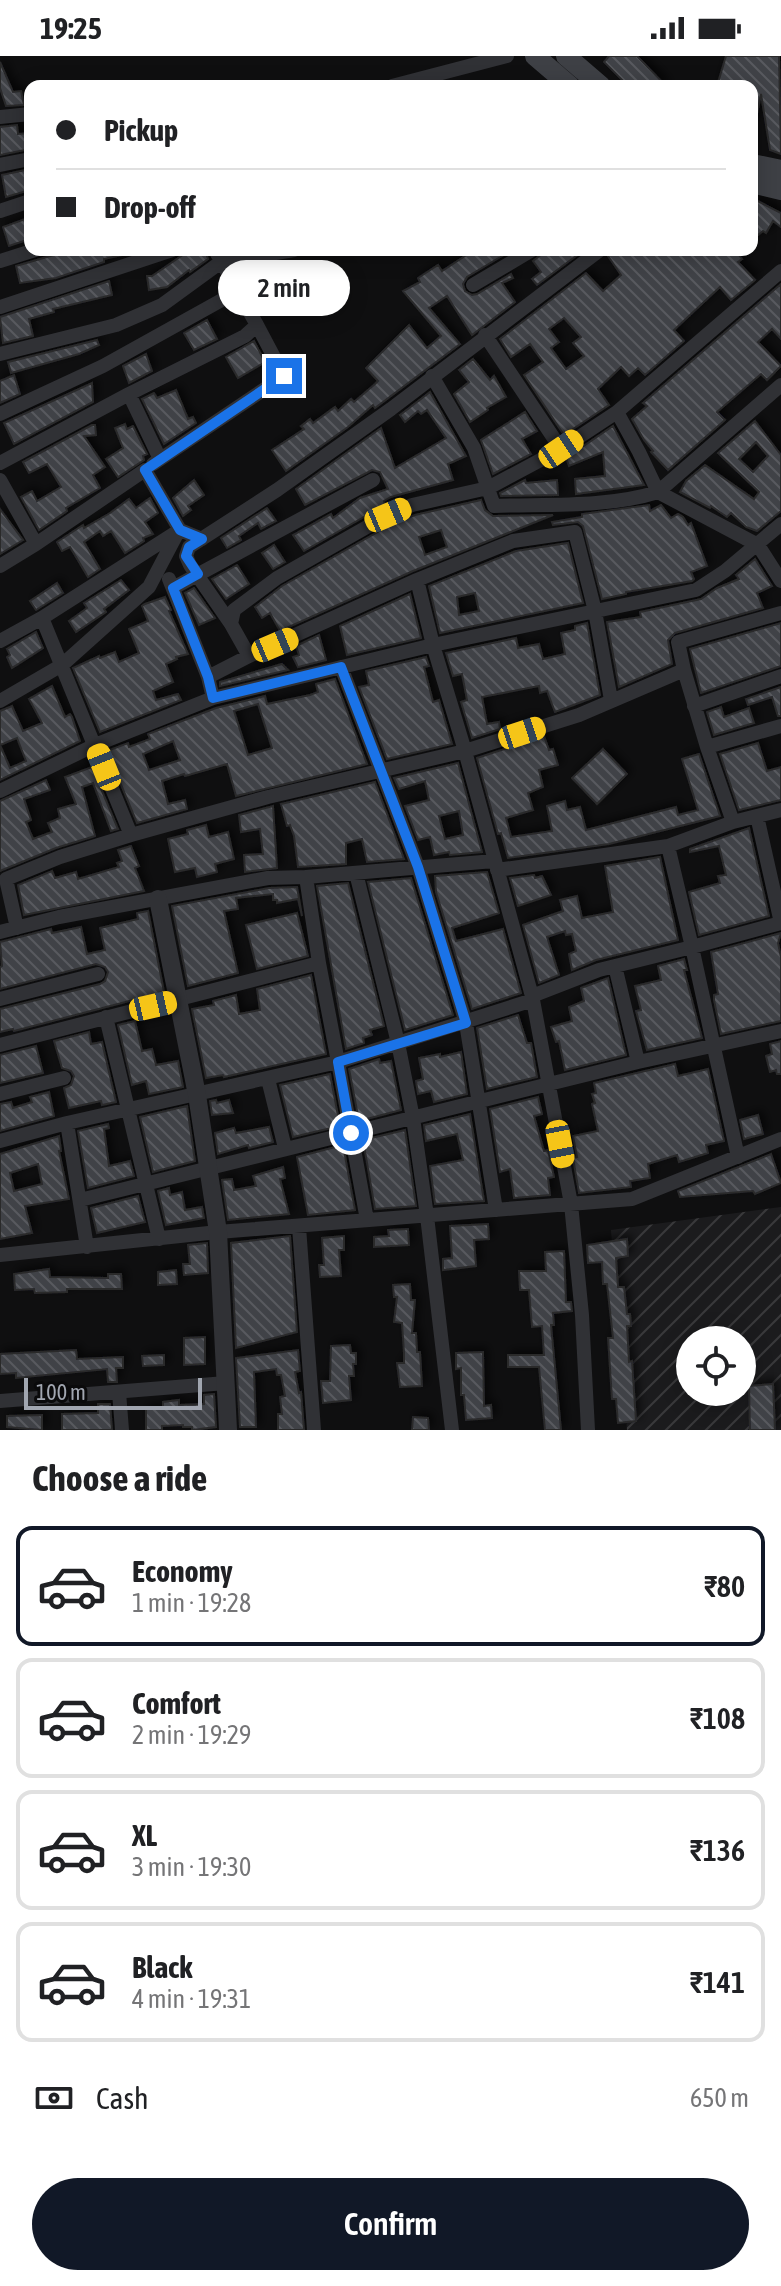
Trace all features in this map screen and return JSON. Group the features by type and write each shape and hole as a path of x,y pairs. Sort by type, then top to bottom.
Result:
{"main road":[{"path":"535,56 563,80"},
{"path":"566,56 594,80"},
{"path":"758,165 781,170"},
{"path":"758,184 781,190"}],"street":[{"path":"415,80 507,56"},
{"path":"0,117 24,115"},
{"path":"0,165 24,160"},
{"path":"0,211 24,203"},
{"path":"0,261 24,253"},
{"path":"0,307 154,256"},
{"path":"0,354 116,325 162,305 218,256 284,376 0,566"},
{"path":"473,285 522,256"},
{"path":"249,656 186,556 189,547 277,490 592,256"},
{"path":"231,624 234,610 266,585 388,515 412,505 488,488 561,449 617,412 781,271"},
{"path":"0,414 103,366 238,291"},
{"path":"0,463 245,336 257,325"},
{"path":"485,335 561,449"},
{"path":"432,376 474,448 494,506 583,503 641,497 658,492 781,385"},
{"path":"129,394 160,459"},
{"path":"617,412 658,492 758,545 781,581"},
{"path":"145,470 180,530 202,539"},
{"path":"0,480 36,544"},
{"path":"213,698 208,677 171,583 198,574 373,480"},
{"path":"0,791 95,745 213,698 433,645 696,590 758,545 781,524"},
{"path":"0,641 42,618 180,530"},
{"path":"0,701 61,663 149,587 180,530"},
{"path":"208,677 417,580 513,541 575,532 595,611 611,700"},
{"path":"417,580 532,998 571,1204 582,1315 588,1430"},
{"path":"733,822 694,706 678,642 781,613"},
{"path":"42,618 131,835"},
{"path":"341,667 418,867 466,1023 496,1210"},
{"path":"17,928 6,879 60,857 268,797 465,751 579,715 684,670"},
{"path":"694,706 781,676"},
{"path":"707,747 781,726"},
{"path":"0,932 268,878 418,867 496,866 668,846 733,822 781,810"},
{"path":"0,1141 338,1062 466,1023 615,966 781,923 757,816"},
{"path":"668,846 738,1157"},
{"path":"356,873 413,1118 452,1430"},
{"path":"306,877 367,1220"},
{"path":"158,899 197,1095 218,1232 228,1430"},
{"path":"0,1045 319,963"},
{"path":"615,966 638,1062"},
{"path":"0,999 98,974"},
{"path":"106,1017 159,1239"},
{"path":"80,1200 638,1062 781,1031"},
{"path":"0,1094 64,1078"},
{"path":"268,1079 285,1148"},
{"path":"67,1123 87,1247"},
{"path":"0,1255 218,1232 632,1199 781,1139"},
{"path":"299,1227 314,1430"},
{"path":"0,1401 226,1383"},
{"path":"119,1392 122,1430"}],"shaded area":[{"path":"781,1207 781,1430 627,1430 611,1230"}],"building":[{"path":"609,56 637,56 660,80 622,80 604,62"},
{"path":"726,56 779,56 781,154 770,150 761,94 758,109 758,80 719,80"},
{"path":"0,62 13,92 21,91 24,105 6,106 0,88"},
{"path":"17,125 18,134 24,134 24,150 0,155 0,127"},
{"path":"24,170 24,192 6,197 2,175"},
{"path":"758,201 781,213 781,227 773,221 766,233 763,231 758,235"},
{"path":"24,219 24,241 9,246 3,227"},
{"path":"50,256 118,256 56,278 20,283 16,266"},
{"path":"181,256 207,256 208,259 167,287 149,290 147,276 152,276"},
{"path":"465,256 502,256 467,277 463,284 465,291 477,294 511,274 513,278 502,283 515,302 472,335 447,296 429,308 460,344 286,471 272,450 304,429 301,426 310,419 313,423 335,407 338,411 375,384 378,381 366,368 409,325 427,348 441,336 403,291 420,282 418,278 438,265 442,271"},
{"path":"539,256 576,256 537,285 532,279 541,272 533,261"},
{"path":"608,256 740,256 742,259 738,262 755,280 731,300 720,287 674,330 684,341 645,375 638,368 629,376 621,367 598,389 609,405 564,435 524,375 543,362 530,344 511,357 500,339 586,273 603,291 621,275","holes":["564,318 581,337 573,343 584,356 566,369 551,348 559,342 549,329"]},
{"path":"109,281 112,295 53,309 54,312 29,319 33,336 3,343 0,317"},
{"path":"781,284 781,339 772,329 758,342 781,366 767,380 761,374 717,412 725,420 668,470 651,452 632,419 647,406 643,403"},
{"path":"207,320 217,339 194,350 184,333"},
{"path":"97,340 99,345 79,354 11,373 8,362"},
{"path":"254,341 265,362 238,378 226,357"},
{"path":"146,354 152,371 129,383 123,366"},
{"path":"473,359 490,380 494,376 506,397 470,422 454,394 469,382 459,370"},
{"path":"14,375 20,394 0,403 0,381"},
{"path":"92,383 93,402 14,444 4,423"},
{"path":"176,390 188,419 193,417 196,423 164,444 142,399 154,393 157,398"},
{"path":"430,392 466,456 448,464 453,480 391,497 384,501 385,505 304,551 293,535 331,514 333,518 360,498 388,489 380,472 372,470 305,505 296,489 381,428 395,468 446,438 427,410 421,414 418,411 405,422 400,415"},
{"path":"525,412 537,431 522,439 531,454 493,474 481,440"},
{"path":"755,421 781,455 781,511 757,531 746,527 731,513 727,517 680,492 686,481 705,465 754,499 759,492 718,453","holes":["756,442 768,456 753,472 739,459"]},
{"path":"125,424 127,429 133,426 147,454 143,456 144,460 118,477 106,459 123,448 115,428"},
{"path":"95,425 96,435 84,436 105,467 93,475 100,488 66,508 67,511 39,530 21,497 32,491 37,501 61,487 47,464 29,473 23,462"},
{"path":"613,426 644,485 576,494 575,479 605,476 603,452 569,466 566,458"},
{"path":"194,480 204,495 188,506 191,510 183,516 173,498"},
{"path":"525,480 526,483 557,480 558,495 501,496 500,493"},
{"path":"150,498 158,513 145,522 153,534 143,538 144,541 125,553 111,531 103,536 100,531 84,542 100,569 88,577 70,547 62,551 57,542 129,499 136,508"},
{"path":"481,500 485,510 493,516 553,515 413,571 280,631 270,613 262,618 255,607 282,586 392,524 415,515","holes":["441,530 447,547 425,555 419,537"]},
{"path":"649,505 650,511 661,505 671,518 678,514 688,525 691,523 707,566 691,572 692,581 602,599 583,526 578,522 553,525 552,522 582,517 582,514"},
{"path":"267,508 276,521 261,529 258,523 239,536 241,540 227,548 221,538"},
{"path":"0,509 23,540 0,554"},
{"path":"568,543 583,603 440,633 429,586 516,551","holes":["475,593 479,611 459,615 457,597"]},
{"path":"274,545 285,562 273,569 262,553"},
{"path":"755,559 772,586 757,593 763,608 675,633 668,640 672,664 619,687 607,622 641,617 640,612 701,599 739,579 736,575"},
{"path":"237,565 249,584 226,599 212,579"},
{"path":"121,580 129,590 104,609 106,612 76,632 69,621 87,608 84,603"},
{"path":"57,583 63,593 36,610 30,601"},
{"path":"194,588 215,618 199,625 185,593"},
{"path":"410,594 421,638 347,655 340,626"},
{"path":"165,597 188,654 166,664 173,682 153,691 156,700 178,694 181,700 100,732 73,668 115,652 119,662 139,653 129,629 148,621 142,606"},
{"path":"587,623 600,695 555,712 547,691 540,693 539,686 482,697 487,724 499,722 500,729 472,738 461,702 467,700 462,674 453,676 446,653 516,638 518,648 539,644 543,659 565,654 561,633"},
{"path":"781,623 781,666 701,693 690,649"},
{"path":"36,632 43,648 12,668 7,649"},
{"path":"319,635 326,660 298,667 293,657 299,655 296,646"},
{"path":"426,657 429,666 424,667 433,702 439,700 452,744 387,759 359,687 369,685 366,671"},
{"path":"282,664 288,670 220,686 220,682"},
{"path":"335,679 367,764 236,796 227,764 184,774 162,781 168,804 185,800 187,809 137,823 107,751 150,739 148,734 216,708 265,696 267,704 310,695 318,692 316,684","holes":["258,704 272,748 248,755 234,711","173,741 180,760 149,770 143,754"]},
{"path":"52,686 65,717 70,714 72,717 80,741 0,780 0,745 0,711 12,706 23,731 42,723 29,699","holes":["17,738 26,761 10,768 0,745"]},
{"path":"781,687 781,716 778,716 772,697 748,705 746,699"},
{"path":"721,707 724,717 749,708 754,723 714,735 707,712"},
{"path":"544,736 549,750 553,749 558,765 539,770 543,787 528,793 533,810 506,818 511,837 552,831 547,806 565,801 567,810 580,807 586,830 676,807 678,815 698,810 682,759 699,754 720,816 609,844 508,858 501,833 498,834 477,758"},
{"path":"758,743 767,771 781,767 781,800 739,810 720,754"},
{"path":"603,749 627,774 597,804 572,778"},
{"path":"458,763 482,852 434,855 430,837 418,840 405,806 429,800 425,781 399,789 394,778","holes":["459,811 463,835 445,839 439,816"]},
{"path":"92,767 118,829 111,831 93,783 82,787 95,836 0,871 0,801 46,780 50,790 24,799 31,820 26,822 33,839 52,832 48,823 60,818 58,809 76,804 65,777"},
{"path":"375,782 404,859 367,862 362,839 346,843 346,864 298,867 294,836 290,825 287,826 281,804"},
{"path":"273,806 277,868 245,872 244,855 263,854 260,829 241,832 239,815"},
{"path":"206,825 209,837 228,832 234,859 215,864 217,872 197,877 195,868 175,872 168,839"},
{"path":"749,828 769,916 699,935 689,892 720,883 718,876 726,875 719,846 690,852 690,849"},
{"path":"131,846 144,891 24,915 18,885 52,871 55,878 76,872 78,879 119,867 117,863 122,861 118,850"},
{"path":"660,857 678,940 596,960 572,970 569,954 576,951 572,934 566,935 565,931 547,937 559,975 539,983 523,925 563,911 560,900 577,896 582,918 613,912 605,866"},
{"path":"487,872 499,913 452,928 456,941 503,929 521,993 472,1009 436,892 435,876"},
{"path":"534,875 535,878 542,876 551,895 518,906 510,878"},
{"path":"411,878 453,1015 405,1030 368,882"},
{"path":"348,883 384,1026 370,1030 372,1035 363,1038 364,1043 346,1049 317,886"},
{"path":"297,887 302,916 298,899 277,903 273,900 273,894 236,898 238,909 224,911 238,973 188,986 172,906 269,888"},
{"path":"148,911 164,992 0,1032 0,1009 100,984 105,981 108,972 105,967 96,964 0,989 0,942 51,929 52,933 81,927 87,954 105,950 100,928 138,919 137,913"},
{"path":"297,913 308,956 257,969 246,925"},
{"path":"781,933 778,943 781,957 781,1021 721,1034 714,1000 714,995 718,994 711,952"},
{"path":"684,959 687,970 684,970 702,1038 647,1050 636,1011 641,1010 635,986 661,980 658,966"},
{"path":"311,975 326,1054 224,1077 206,1078 192,1009 214,1005 213,1001 236,995 239,1014 260,1010 257,989"},
{"path":"608,978 626,1055 565,1070 559,1041 556,1042 551,1027 572,1021 569,1007 584,1001 581,988"},
{"path":"518,1015 527,1043 531,1043 537,1077 487,1089 477,1028"},
{"path":"135,1021 142,1051 152,1049 156,1065 178,1061 183,1087 149,1094 146,1081 132,1085 118,1025"},
{"path":"89,1032 91,1044 102,1042 116,1102 102,1105 101,1101 69,1108 64,1088 71,1085 74,1076 71,1071 62,1068 54,1041"},
{"path":"781,1041 781,1074 777,1074 776,1070 770,1072 766,1056 772,1054 770,1044"},
{"path":"36,1046 43,1073 0,1083 0,1055"},
{"path":"461,1052 467,1094 434,1102 431,1091 418,1094 416,1081 423,1079 419,1058"},
{"path":"379,1059 380,1063 391,1061 401,1110 359,1121 349,1069"},
{"path":"675,1064 678,1076 708,1069 724,1141 706,1145 708,1153 679,1162 677,1155 648,1164 650,1178 630,1181 631,1187 579,1193 573,1136 598,1131 592,1104 595,1103 592,1094 596,1093 594,1083"},
{"path":"330,1074 340,1126 293,1137 280,1085"},
{"path":"49,1092 54,1116 0,1131 0,1104 11,1102 13,1108 32,1102 30,1097"},
{"path":"538,1097 542,1114 534,1116 544,1151 548,1150 554,1177 548,1178 550,1195 514,1198 510,1169 500,1172 490,1109"},
{"path":"216,1100 217,1103 229,1100 233,1113 212,1115 210,1101"},
{"path":"187,1106 195,1161 153,1172 140,1117"},
{"path":"470,1114 484,1201 435,1204 430,1166 463,1160 457,1134 426,1141 424,1125"},
{"path":"758,1115 763,1134 744,1139 740,1120"},
{"path":"108,1124 109,1128 104,1129 109,1166 130,1161 134,1176 88,1188 78,1131"},
{"path":"269,1127 273,1142 218,1154 215,1133 234,1128 236,1133"},
{"path":"405,1130 416,1206 375,1209 363,1140"},
{"path":"59,1136 69,1199 25,1206 32,1233 0,1239 0,1154","holes":["38,1164 42,1184 14,1191 10,1173"]},
{"path":"343,1145 355,1210 308,1215 297,1157"},
{"path":"771,1154 781,1183 755,1194 753,1191 680,1197 678,1191"},
{"path":"283,1167 285,1178 280,1179 289,1214 228,1220 222,1180 232,1179 234,1190 256,1186 253,1176"},
{"path":"169,1188 170,1195 182,1192 185,1210 202,1207 204,1218 166,1225 158,1191"},
{"path":"138,1196 145,1222 97,1233 91,1208"},
{"path":"488,1224 489,1239 474,1240 476,1266 443,1270 443,1259 452,1258 450,1226"},
{"path":"408,1229 409,1245 374,1247 374,1237 389,1236 388,1230"},
{"path":"290,1236 297,1332 236,1348 231,1243"},
{"path":"344,1236 344,1250 339,1250 341,1276 320,1277 319,1265 324,1265 322,1238"},
{"path":"627,1239 628,1256 616,1258 618,1287 624,1287 627,1314 630,1314 631,1326 627,1326 629,1362 632,1361 636,1421 618,1423 616,1399 612,1399 608,1338 613,1338 607,1284 603,1284 602,1262 588,1263 587,1245"},
{"path":"207,1243 208,1273 184,1275 183,1264 190,1264 188,1245"},
{"path":"564,1251 566,1302 571,1302 572,1311 553,1313 554,1325 551,1325 561,1430 545,1430 539,1367 508,1367 508,1355 544,1355 542,1326 532,1327 529,1290 520,1290 519,1271 546,1271 545,1252"},
{"path":"49,1269 50,1277 108,1278 108,1274 121,1274 122,1289 67,1289 67,1292 35,1293 34,1289 15,1290 14,1274"},
{"path":"176,1270 177,1284 158,1285 158,1272"},
{"path":"410,1284 411,1300 415,1300 412,1333 416,1333 417,1352 420,1352 422,1386 400,1387 397,1363 404,1363 402,1323 394,1322 397,1297 394,1297 393,1285"},
{"path":"205,1337 205,1364 184,1365 184,1338"},
{"path":"350,1345 351,1353 356,1353 354,1376 349,1376 351,1400 323,1403 321,1381 330,1381 331,1346"},
{"path":"76,1350 77,1359 123,1357 123,1368 116,1368 117,1382 108,1382 107,1369 16,1378 16,1373 0,1374 0,1354"},
{"path":"298,1350 300,1371 295,1372 301,1392 304,1430 278,1430 278,1414 282,1414 280,1397 285,1396 281,1375 277,1375 276,1369 254,1372 256,1427 240,1427 236,1358"},
{"path":"483,1352 484,1406 491,1405 492,1418 466,1420 464,1395 461,1395 461,1368 456,1369 456,1353"},
{"path":"164,1355 164,1365 143,1366 142,1356"},
{"path":"773,1384 775,1430 750,1430 749,1406 756,1406 756,1385"},
{"path":"214,1394 216,1427 192,1430 192,1427 183,1425 146,1430 146,1408 163,1408 163,1402 179,1400 179,1405 204,1404 204,1395"},
{"path":"98,1404 110,1404 112,1430 62,1430 62,1414 98,1413"},
{"path":"42,1415 42,1430 7,1427 7,1416"},
{"path":"413,1417 428,1418 429,1430 412,1430"}],"route":[{"path":"284,376 145,470 180,530 202,539 189,547 186,556 198,574 173,588 208,677 213,698 341,667 418,867 466,1023 338,1062 351,1133"}]}
